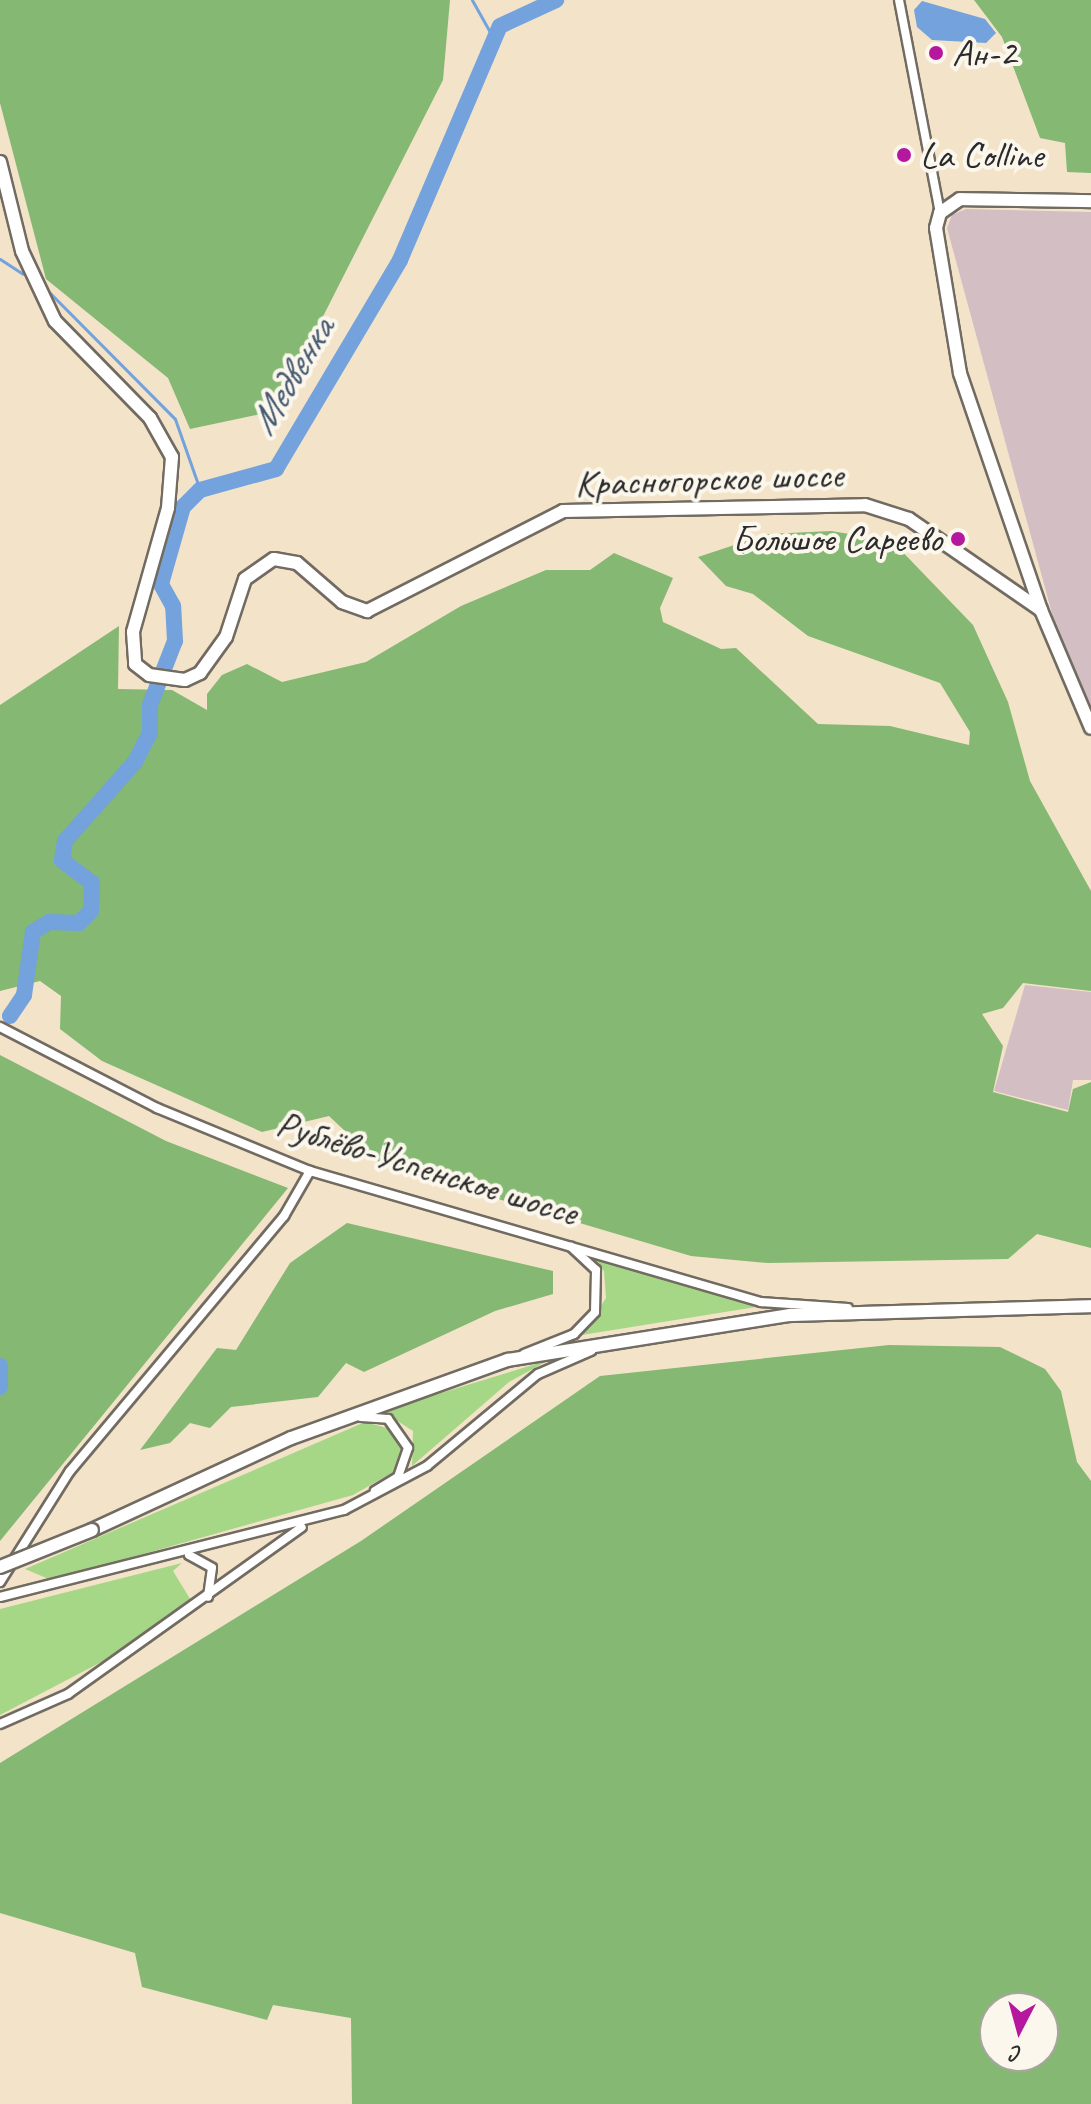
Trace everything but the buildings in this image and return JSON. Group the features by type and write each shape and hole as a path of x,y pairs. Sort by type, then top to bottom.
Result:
{"main road":[{"name":"Красногорское шоссе","path":"0,163 22,251 55,321 150,418 172,457 172,488 133,632 132,656 149,675 176,680 200,673 218,652 245,579 263,562 297,563 342,602 367,611 538,518 584,508 876,507 909,519 1041,610"},
{"path":"1091,201 960,199 940,213 960,373 1041,610 1091,728"},
{"name":"Рублёво-Успенское шоссе","path":"0,1567 92,1530 291,1438 508,1360 661,1332 856,1309 1091,1306"}],"street":[{"path":"899,0 940,213"},
{"name":"Рублёво-Успенское шоссе","path":"0,1027 157,1108 310,1171 761,1302 856,1309"},
{"path":"0,1582 70,1471 284,1216 310,1171"},
{"path":"508,1360 574,1334 595,1312 596,1270 563,1242"},
{"path":"0,1597 179,1555 344,1510 427,1466 538,1374 661,1332"},
{"path":"291,1438 371,1416 401,1429 408,1448 402,1471 344,1510"},
{"path":"0,1724 68,1694 205,1601 309,1522"},
{"path":"179,1555 212,1568 215,1582 205,1601"}],"shaded area":[{"path":"966,209 1091,212 1091,710 1059,639 947,228 952,215"},
{"path":"1025,985 1091,992 1091,1080 1073,1080 1068,1110 994,1091"}],"green space":[{"path":"0,0 450,0 443,80 275,411 190,429 168,378 46,279 0,103"},
{"path":"974,0 1091,0 1091,173 1067,172 1065,143 1040,138 1002,37"},
{"path":"831,531 892,541 973,625 1008,702 1030,781 1091,891 1091,991 1023,983 1003,1008 982,1014 1003,1046 993,1092 1068,1112 1073,1089 1091,1082 1091,1248 1037,1234 1008,1259 768,1263 691,1256 380,1164 329,1116 262,1132 102,1061 60,1029 61,996 40,981 0,991 0,705 119,626 118,689 172,690 207,710 207,694 222,675 247,664 282,682 366,662 461,606 546,570 590,570 614,553 673,578 660,608 663,622 721,649 736,648 818,724 890,726 969,745 970,732 940,683 808,636 753,594 726,586 698,557 768,534"},
{"path":"0,1055 166,1141 288,1188 0,1541"},
{"path":"347,1223 553,1271 553,1294 495,1311 364,1372 346,1363 318,1397 231,1407 210,1428 190,1423 170,1443 140,1450 217,1348 236,1350 290,1263"},
{"path":"593,1256 756,1307 582,1335 606,1298 604,1271"},
{"path":"889,1345 1000,1347 1045,1369 1061,1391 1077,1462 1091,1481 1091,2104 352,2104 351,2018 273,2005 267,2020 142,1987 135,1953 0,1913 0,1763 361,1541 600,1376"},
{"path":"549,1360 509,1382 412,1466 413,1431 382,1411"},
{"path":"365,1422 394,1430 403,1451 395,1471 353,1495 51,1580 25,1569"},
{"path":"182,1563 173,1571 192,1602 107,1659 0,1715 0,1609"}],"water":[{"path":"922,1 985,19 996,33 986,43 932,40 917,27 914,10"}],"waterway":[{"path":"472,0 495,41"},
{"name":"Медвенка","path":"10,1016 24,995 33,932 49,922 79,923 91,911 92,883 62,860 65,841 135,762 150,733 150,705 175,641 173,606 161,584 183,507 200,490 276,469 400,260 500,26 556,0"},
{"path":"0,259 23,274"},
{"path":"46,289 175,419 200,490"},
{"name":"Медвенка","path":"0,1366 0,1387"}],"place":[{"name":"Ан-2","path":"936,53"},
{"name":"La Colline","path":"904,155"},
{"name":"Большое Сареево","path":"958,539"}]}
